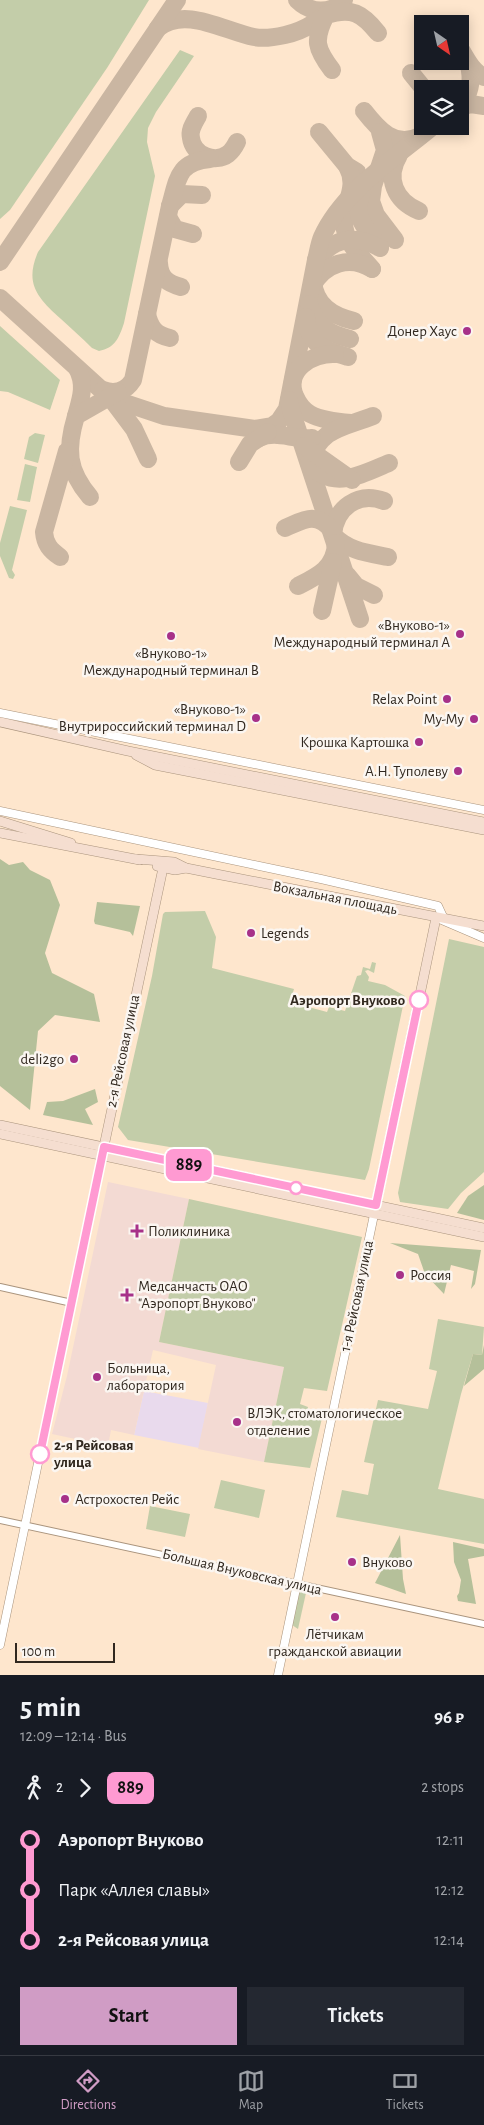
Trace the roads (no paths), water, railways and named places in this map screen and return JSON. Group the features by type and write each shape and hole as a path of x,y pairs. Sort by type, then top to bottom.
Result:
{"main road":[{"path":"0,721 128,751 292,782 484,822"},
{"path":"128,751 155,765 484,830"},
{"path":"279,790 292,782"},
{"path":"438,821 452,815"},
{"path":"0,821 89,849"},
{"name":"Вокзальная площадь","path":"0,833 136,859 163,868 175,870 186,868"},
{"name":"Вокзальная площадь","path":"136,859 174,862 186,868 484,926"},
{"name":"2-я Рейсовая улица","path":"102,1156 163,868"},
{"name":"1-я Рейсовая улица","path":"375,1210 440,918"},
{"path":"0,1125 104,1147 484,1237"},
{"path":"0,1134 375,1210 484,1228"}],"street":[{"path":"0,713 484,810"},
{"path":"0,721 37,720"},
{"path":"0,812 321,879 438,906 440,918 484,938"},
{"name":"2-я Рейсовая улица","path":"0,1645 102,1156"},
{"name":"1-я Рейсовая улица","path":"278,1675 375,1210"},
{"path":"0,1287 72,1303"},
{"name":"Большая Внуковская улица","path":"0,1520 484,1624"}],"place":[{"name":"Донер Хаус","path":"467,331"},
{"name":"«Внуково-1» Международный терминал А","path":"460,634"},
{"name":"«Внуково-1» Международный терминал B","path":"171,636"},
{"name":"Relax Point","path":"447,699"},
{"name":"«Внуково-1» Внутрироссийский терминал D","path":"256,718"},
{"name":"Му-Му","path":"474,719"},
{"name":"Крошка Картошка","path":"419,742"},
{"name":"А.Н. Туполеву","path":"458,771"},
{"name":"Legends","path":"251,933"},
{"name":"Аэропорт Внуково","path":"419,1000"},
{"name":"deli2go","path":"74,1059"},
{"name":"Поликлиника","path":"137,1231"},
{"name":"Россия","path":"400,1275"},
{"name":"Медсанчасть ОАО \"Аэропорт Внуково\"","path":"127,1295"},
{"name":"Больница, лаборатория","path":"97,1377"},
{"name":"ВЛЭК, стоматологическое отделение","path":"237,1422"},
{"name":"2-я Рейсовая улица","path":"40,1454"},
{"name":"Астрохостел Рейс","path":"65,1499"},
{"name":"Внуково","path":"352,1562"},
{"name":"Лётчикам гражданской авиации","path":"335,1617"}]}
